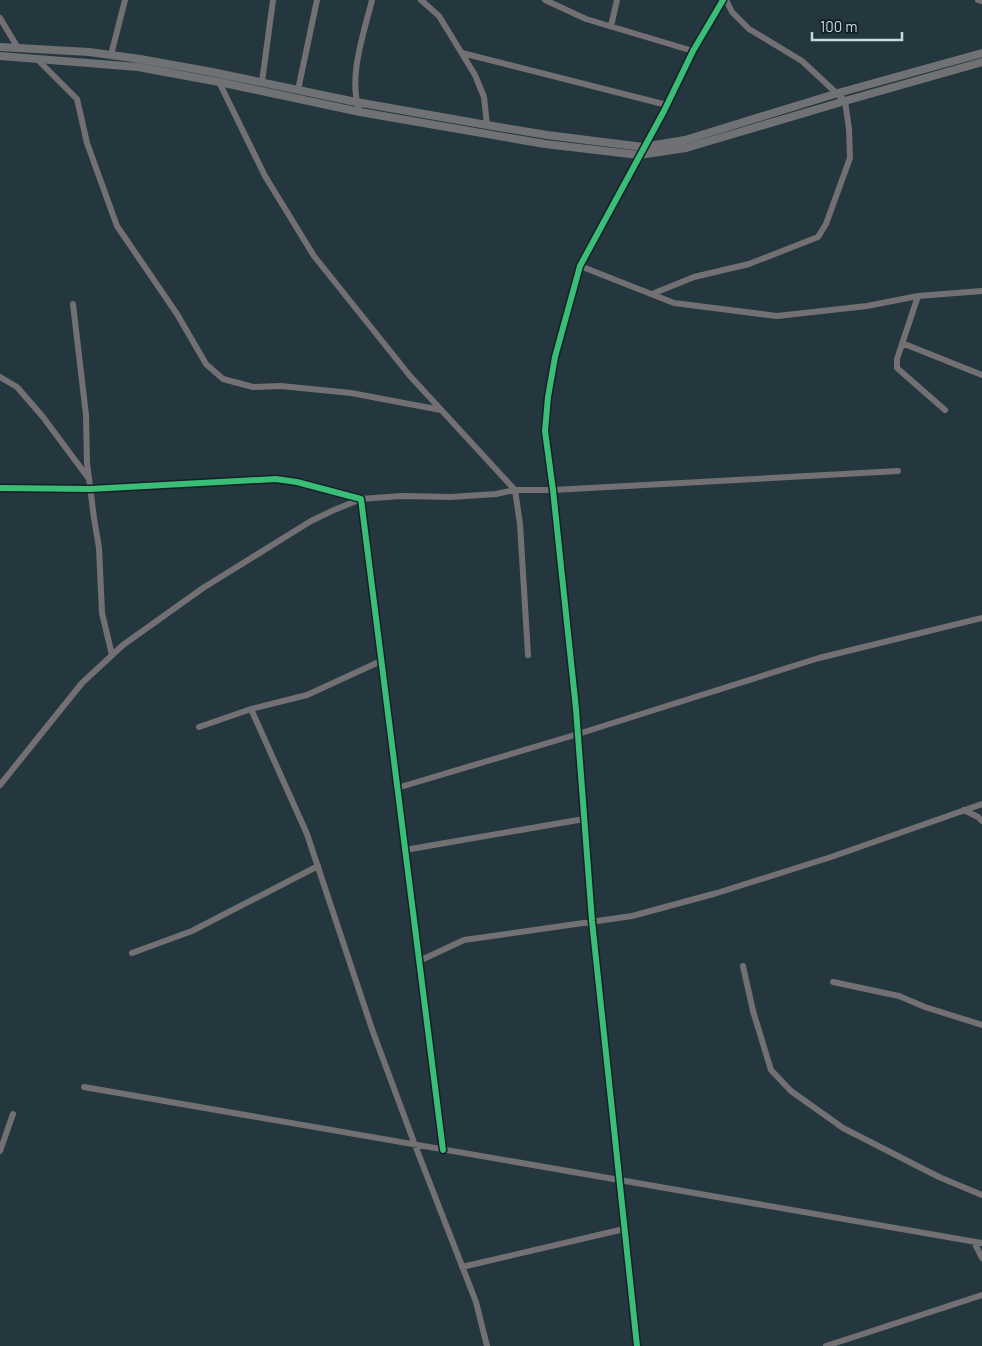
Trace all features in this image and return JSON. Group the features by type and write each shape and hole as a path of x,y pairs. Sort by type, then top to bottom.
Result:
{"main road":[{"path":"0,47 112,55 212,72 356,102 487,125 643,147 685,140 838,93 982,53"},
{"path":"0,56 138,68 219,82 360,112 545,144 639,155 686,148 982,62"}],"street":[{"path":"112,55 125,0"},
{"path":"262,82 273,0"},
{"path":"298,90 318,0"},
{"path":"360,112 356,102 356,81 360,46 372,0"},
{"path":"422,0 439,16 475,75 484,97 487,125"},
{"path":"545,0 586,19 693,51"},
{"path":"611,26 617,0"},
{"path":"636,1346 592,921 578,734 545,430 548,397 555,357 580,266 667,105 693,51 724,0 732,12 749,29 802,61 845,101 849,129 850,158 826,224 818,237 748,264 694,277 652,294"},
{"path":"978,0 982,1"},
{"path":"0,18 18,48"},
{"path":"462,53 667,105"},
{"path":"37,59 77,100 87,142 116,226 177,314 206,364 223,379 253,387 281,386 351,393 441,410"},
{"path":"219,82 265,176 314,256 410,376 515,490 520,524 528,654"},
{"path":"580,266 674,303 778,316 867,306 918,296 982,291"},
{"path":"918,296 897,359 897,368 945,410"},
{"path":"73,304 86,415 89,480 99,548 102,614 112,655"},
{"path":"902,342 982,375"},
{"path":"0,377 17,387 43,417 89,480"},
{"path":"0,488 90,489 276,479 296,482 361,499 402,496 451,497 496,494 515,490 553,490 898,471"},
{"path":"0,785 82,684 123,645 195,594 311,521 361,499"},
{"path":"361,499 443,1150"},
{"path":"397,788 578,734 819,658 982,618"},
{"path":"200,727 251,709 307,695 381,661"},
{"path":"251,709 307,834 374,1032 415,1145 476,1302 487,1346"},
{"path":"419,961 464,940 632,916 717,893 831,857 982,804"},
{"path":"964,810 982,821"},
{"path":"405,850 584,819"},
{"path":"132,954 192,930 318,866"},
{"path":"744,966 753,1011 771,1070 791,1091 843,1128 938,1177 982,1195"},
{"path":"833,982 899,996 924,1007 982,1025"},
{"path":"84,1088 982,1244"},
{"path":"0,1151 13,1114"},
{"path":"462,1267 624,1229"},
{"path":"974,1242 982,1258"},
{"path":"826,1346 982,1295"}],"cycle path":[{"path":"637,1346 592,921 576,709 545,431 548,397 555,357 580,266 664,111 693,51 723,0"},
{"path":"0,488 90,489 276,479 297,482 361,499 443,1150"}]}
